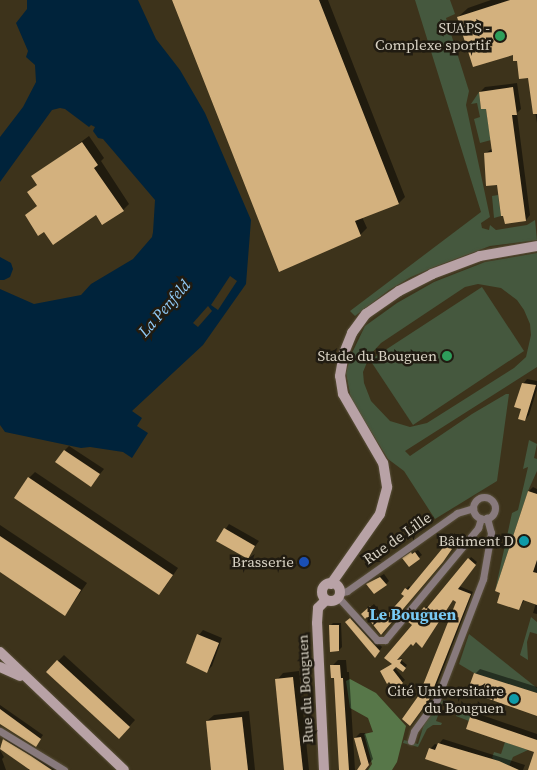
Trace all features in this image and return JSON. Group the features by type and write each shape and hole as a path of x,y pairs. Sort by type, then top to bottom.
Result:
{"street":[{"path":"339,595 332,601 326,600 322,590 326,585 331,584 380,514 387,487 383,463 342,394 340,376 344,353 352,333 366,314 399,292 432,274 480,256 537,246"},
{"path":"331,584 338,588 339,595 377,640 385,640 478,528 484,518 493,514 495,508 491,499 484,497 478,499 473,508 475,513 484,518 491,532 483,579 437,699 414,732 411,741"},
{"name":"Rue de Lille","path":"339,595 457,513 473,508"},
{"name":"Rue du Bouguen","path":"324,770 317,649 318,608 326,600"},
{"path":"0,652 124,770"},
{"path":"0,667 30,682"},
{"path":"0,730 64,770"}],"green space":[{"path":"415,0 450,0 455,14 446,18 469,91 466,105 490,217 481,223 482,228 489,230 490,225 496,230 527,225 535,220 537,240 490,246 434,267 411,277 389,290 355,316 350,311 481,212"},
{"path":"479,92 481,109 486,109 491,140 480,143 474,119 480,117 477,103 471,104"},
{"path":"498,195 501,216 494,218 492,196"},
{"path":"537,253 537,367 405,451 410,456 472,414 509,394 497,481 435,519 404,471 388,459 351,399 346,373 351,355 365,326 397,303 434,282 485,262","holes":["478,284 501,288 517,300 530,324 531,335 526,357 514,368 427,423 410,427 390,421 371,401 364,383 363,372 370,355 381,343 465,287"]},
{"name":"Stade du Bouguen","path":"482,287 524,351 413,425 370,360"},
{"path":"529,440 537,444 534,458 537,459 537,471 528,491 495,591 512,513 518,510 528,467 523,469"},
{"path":"531,617 537,622 537,634 530,632 527,642 528,660 520,655"},
{"path":"469,634 537,688 537,693 474,673 459,664"},
{"path":"350,679 376,693 406,726 397,762 392,770 368,770 372,764 364,734 373,732 368,718 350,708 346,681"},
{"path":"444,700 454,703 443,702 436,721 442,723 441,725 433,725 427,729 418,747 403,743 404,740 418,744 424,724 440,702"},
{"path":"459,705 464,708 463,713 471,716 469,721 456,716"},
{"path":"505,742 528,750 513,757 509,766 492,758 494,752 501,754"}],"water":[{"name":"La Penfeld","path":"27,0 138,0 156,39 180,70 205,113 251,220 246,284 203,345 132,411 142,418 137,426 148,433 132,458 123,452 90,447 81,448 5,432 0,425 0,289 34,304 81,295 91,284 133,259 152,237 153,232 155,200 103,139 98,138 93,131 95,127 91,125 89,127 65,109 52,110 0,182 0,137 23,107 36,82 35,65 26,57 28,51 16,23 27,9"},
{"path":"0,257 11,263 13,269 10,277 4,280 0,280"}],"pier":[{"path":"230,276 237,281 218,310 211,305"},
{"path":"208,306 212,311 198,327 193,323"}],"building":[{"path":"172,0 319,0 399,204 355,221 361,236 279,272"},
{"name":"SUAPS - Complexe sportif","path":"510,0 537,0 537,114 533,114 528,78 519,79 517,61 513,61 513,55 473,67 457,17"},
{"name":"SUAPS - Complexe sportif","path":"513,87 517,115 512,115 526,221 505,224 503,216 501,216 497,185 486,186 484,153 492,152 486,109 481,109 479,92"},
{"path":"82,142 98,165 94,168 124,211 102,225 96,215 53,245 44,232 38,236 25,215 37,206 27,192 37,185 31,176"},
{"path":"522,383 536,385 525,421 518,419 521,409 514,407"},
{"path":"64,450 100,474 91,487 55,462"},
{"path":"28,477 173,575 159,595 14,498"},
{"name":"Bâtiment D","path":"528,491 537,494 537,560 533,572 537,573 537,605 523,600 519,610 497,603 500,593 495,591"},
{"path":"224,528 255,546 248,559 216,541"},
{"path":"0,536 81,590 65,616 0,572"},
{"path":"446,544 452,549 443,562 381,635 367,617 365,619 361,614 370,606 380,618 386,616 404,596 401,594 405,588 408,590"},
{"path":"411,552 412,554 415,552 420,559 409,567 402,558"},
{"path":"468,558 476,565 458,589 471,594 429,700 410,726 402,719 419,695 456,602 453,600 422,648 416,642 413,646 411,644 397,660 402,659 400,663 406,668 403,672 396,667 393,670 403,683 396,690 389,682 387,684 380,671 392,664 384,658 412,625 407,621 416,611 419,613 424,607 426,609"},
{"path":"380,577 387,585 374,594 366,584"},
{"path":"350,618 380,651 375,658 345,622"},
{"path":"329,625 339,625 339,651 330,652"},
{"path":"197,634 219,643 207,673 186,663"},
{"path":"57,660 130,727 119,739 46,672"},
{"path":"330,665 340,665 341,678 343,678 349,770 339,770 334,678 331,678"},
{"name":"Cité Universitaire du Bouguen","path":"474,673 537,693 537,716 475,694 477,686 470,684"},
{"path":"293,677 303,770 284,770 275,679"},
{"path":"0,709 41,739 36,747 0,724"},
{"path":"242,717 248,770 211,770 206,721"},
{"name":"Cité Universitaire du Bouguen","path":"470,717 537,740 537,770 528,770 534,752 466,729"},
{"path":"361,737 369,765 365,770 357,770 361,764 354,738"},
{"path":"3,739 52,770 30,770 0,749"},
{"name":"Cité Universitaire du Bouguen","path":"438,743 499,761 519,770 458,770 425,759 429,748 435,750"}],"place":[{"name":"SUAPS - Complexe sportif","path":"500,36"},
{"name":"Stade du Bouguen","path":"447,356"},
{"name":"Bâtiment D","path":"524,541"},
{"name":"Brasserie","path":"304,562"},
{"name":"Cité Universitaire du Bouguen","path":"514,699"}],"district":[{"name":"Le Bouguen","path":"413,614"}]}
